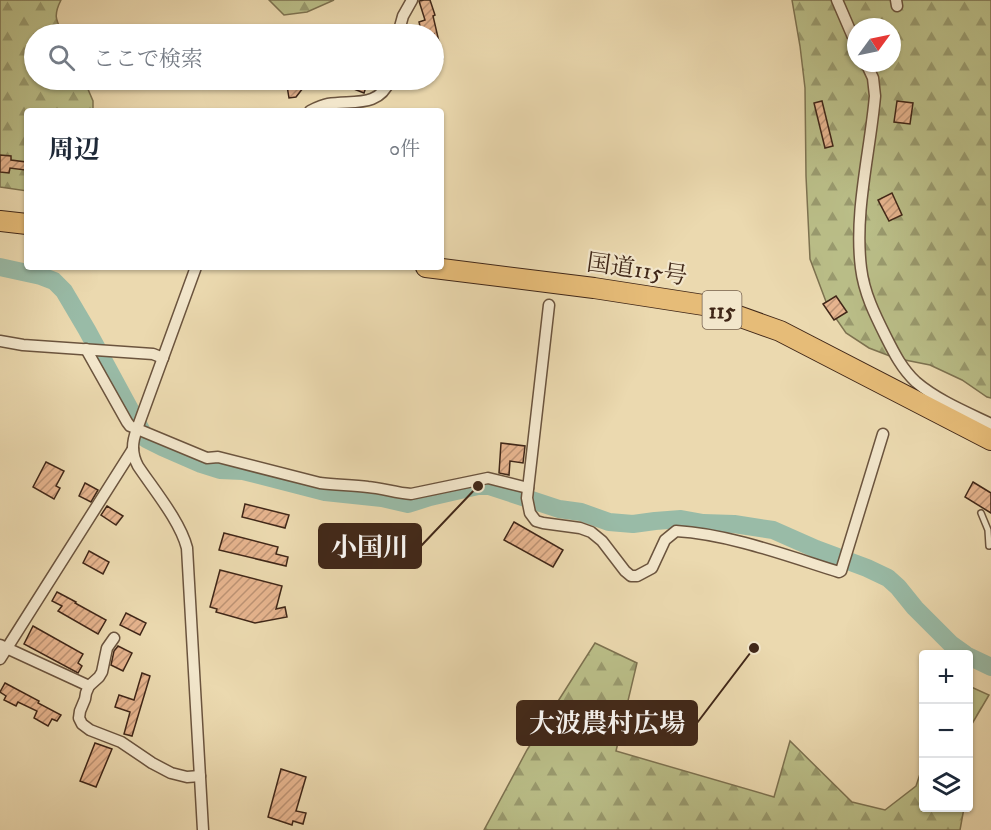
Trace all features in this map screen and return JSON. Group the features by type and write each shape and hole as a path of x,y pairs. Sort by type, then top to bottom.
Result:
{"highway":[{"path":"0,221 24,224"},
{"name":"国道115号","path":"444,269 583,286 710,306 780,332 991,440"}],"street":[{"path":"401,24 412,0"},
{"path":"837,0 847,23"},
{"path":"870,72 875,96 859,235 861,269 874,315 901,364 911,377 925,389 991,424"},
{"path":"317,108 326,104 367,101 385,90"},
{"path":"195,270 133,440 133,449 135,461 177,524 187,548 203,830"},
{"path":"549,305 527,498 532,518 543,523 580,528 591,532 602,541 631,576 637,576 652,568 666,540 676,531 725,539 839,572 843,569 883,434"},
{"path":"0,341 23,345 153,354 163,358"},
{"path":"86,349 127,422 137,429 207,458 218,457 305,479 337,485 369,487 402,494 488,478 528,488"},
{"path":"0,659 4,646 133,449"},
{"path":"114,638 107,648 102,672 89,686 80,711 79,718 82,724 90,730 122,742 171,773 187,777 200,776"},
{"path":"4,646 89,686"}],"lane":[{"path":"981,513 988,530 989,546"}],"green space":[{"path":"0,0 61,0 56,18 59,24 24,24 24,90 88,90 93,108 24,108 24,191 0,187"},
{"path":"269,0 334,0 307,12 284,15"},
{"path":"792,0 991,0 991,398 962,380 930,365 895,358 869,348 846,333 828,307 810,259 805,88"},
{"path":"595,643 637,663 616,751 774,797 790,741 852,802 885,810 916,786 919,777 919,812 963,812 960,830 484,830 527,750"},
{"path":"973,688 989,695 973,722"}],"building":[{"path":"430,0 435,15 433,16 435,24 420,24 419,22 425,20 419,1"},
{"path":"288,90 301,90 296,97 289,98"},
{"path":"822,101 833,146 825,148 814,103"},
{"path":"897,101 913,103 910,124 894,122"},
{"path":"0,155 11,156 11,160 24,162 24,170 10,168 9,173 0,172"},
{"path":"892,193 902,215 889,221 878,200"},
{"path":"836,296 847,312 834,320 823,304"},
{"path":"501,443 525,446 523,463 510,461 509,475 499,473"},
{"path":"46,462 64,471 56,486 60,488 54,499 33,487"},
{"path":"973,482 991,493 991,513 965,497"},
{"path":"85,483 98,490 91,502 79,496"},
{"path":"245,504 289,515 285,528 242,517"},
{"path":"107,506 123,516 116,525 101,515"},
{"path":"514,522 563,550 553,567 504,540"},
{"path":"224,533 278,547 276,554 288,557 286,566 219,550"},
{"path":"89,551 109,562 103,574 83,563"},
{"path":"220,570 282,586 276,609 285,607 287,617 255,623 216,612 217,609 210,607"},
{"path":"57,592 106,620 98,634 58,611 62,606 52,601"},
{"path":"126,613 146,623 140,635 120,625"},
{"path":"33,626 83,654 78,663 82,666 78,673 24,644"},
{"path":"118,646 132,653 123,671 111,665 114,651"},
{"path":"142,673 150,676 132,736 124,734 130,712 115,707 119,695 134,700"},
{"path":"5,683 61,715 57,721 52,719 48,726 34,718 37,711 18,702 16,706 4,700 6,696 0,692"},
{"path":"95,743 112,749 96,787 80,781"},
{"path":"281,769 306,777 296,811 306,813 303,824 293,821 292,825 268,817"}],"waterway":[{"path":"0,267 54,281 64,291 87,330 146,439 201,464 220,470 243,471 325,492 382,498 408,504 478,486 489,486 559,509 581,512 609,522 633,524 681,519 773,530 888,578 915,608 959,650"},
{"path":"973,658 991,667"}],"place":[{"name":"小国川","path":"478,486"},
{"name":"大波農村広場","path":"754,648"}]}
